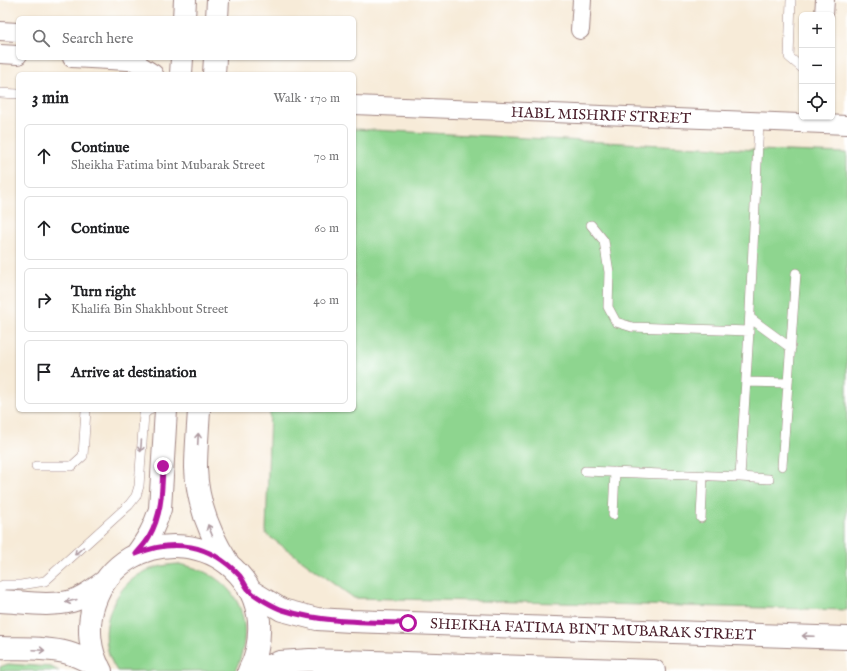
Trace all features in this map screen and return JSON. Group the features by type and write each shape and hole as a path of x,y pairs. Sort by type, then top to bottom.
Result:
{"main road":[{"path":"217,16 218,0"},
{"path":"181,72 182,60"},
{"path":"136,554 149,538 160,509 166,412"},
{"path":"199,412 196,469 203,510 218,549 228,564 240,576 249,590 255,602 258,615 260,629 256,655 249,671"},
{"path":"0,601 52,604 72,601 87,595 104,582 118,566 136,554 159,547 183,546 207,552 228,564"},
{"path":"100,669 93,653 90,639 90,624 92,609 104,582"},
{"name":"SHEIKHA FATIMA BINT MUBARAK STREET","path":"249,590 282,610 317,619 847,638"},
{"path":"0,648 47,650 68,653 85,659 100,669"},
{"path":"257,671 280,662 310,660 654,671"}],"street":[{"path":"580,30 582,0"},
{"path":"824,12 825,0"},
{"path":"0,31 16,32"},
{"path":"0,54 16,55"},
{"path":"135,60 151,72"},
{"name":"HABL MISHRIF STREET","path":"356,105 759,121 820,121 847,125"}],"lane":[{"path":"791,0 789,57 799,65"},
{"path":"0,93 16,94"},
{"path":"740,477 750,318 759,121"},
{"path":"591,225 604,241 609,272 608,307 616,322 632,328 749,331"},
{"path":"782,466 796,273"},
{"path":"750,318 791,348"},
{"path":"746,382 788,383"},
{"path":"36,466 72,466 83,456 86,412"},
{"path":"0,588 3,585 21,585 45,581 130,505 136,496 139,486 144,414 146,412"},
{"path":"585,471 769,479"},
{"path":"613,515 615,472"},
{"path":"701,518 703,476"}],"green space":[{"path":"356,129 758,150 847,153 847,610 354,598 266,534 270,412 356,412"},
{"path":"178,564 198,569 214,577 227,588 237,601 243,617 245,634 242,652 235,671 117,671 107,646 106,633 108,619 118,595 127,585 142,573 156,567"},
{"path":"8,664 51,667 59,671 0,671 0,667"}],"route":[{"path":"163,466 160,509 149,538 136,554 171,545 195,548 207,552 228,564 240,576 249,590 282,610 317,619 408,623"}]}
